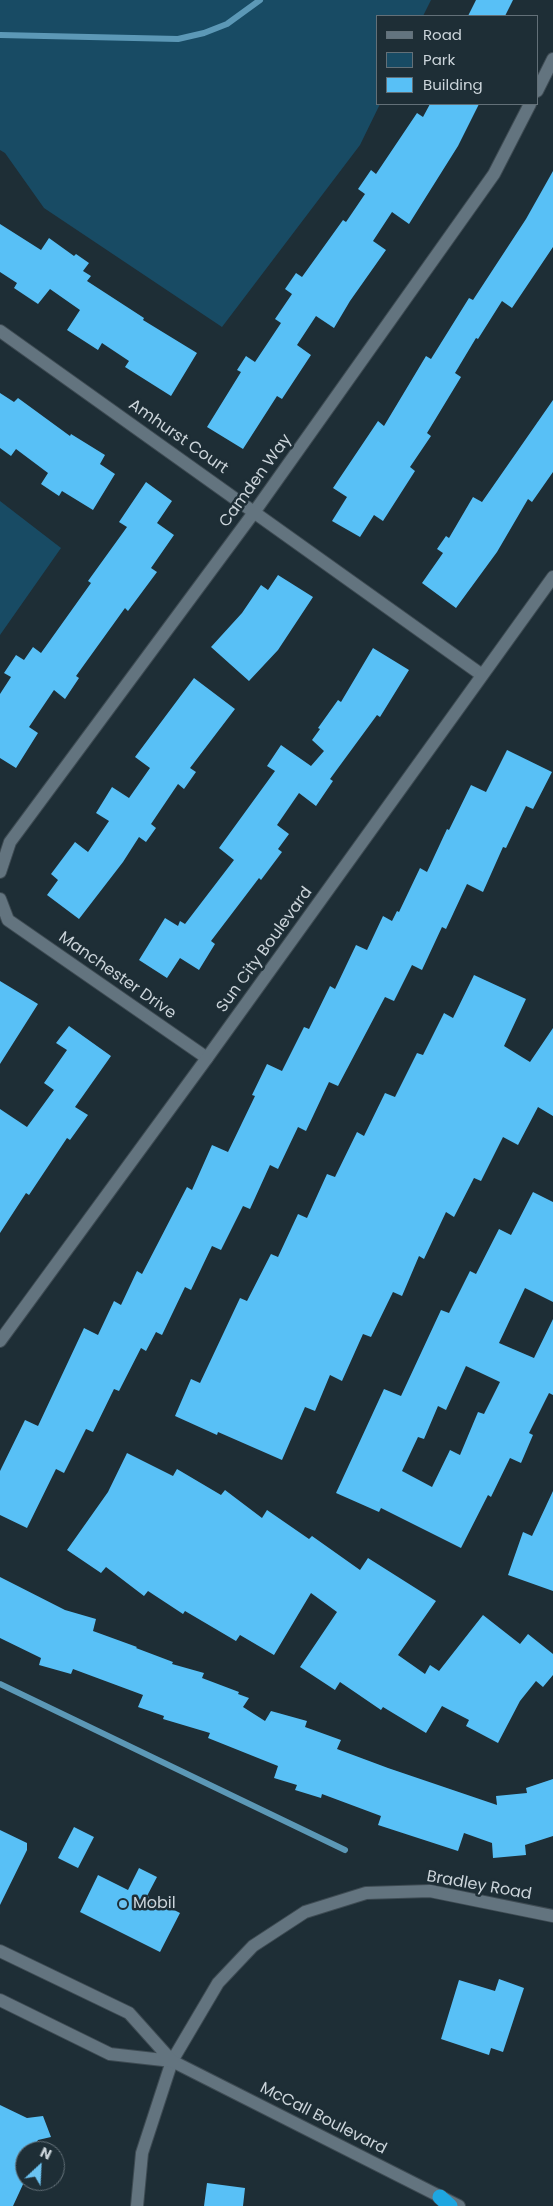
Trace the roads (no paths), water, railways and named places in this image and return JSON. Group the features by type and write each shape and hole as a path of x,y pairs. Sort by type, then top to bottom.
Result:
{"street":[{"path":"538,89 553,59"},
{"name":"Camden Way","path":"0,872 10,842 255,511 494,174 529,105"},
{"name":"Amhurst Court","path":"0,331 255,511 482,675"},
{"name":"Sun City Boulevard","path":"0,1340 207,1058 553,577"},
{"name":"Manchester Drive","path":"0,899 8,920 207,1058"},
{"name":"Bradley Road","path":"137,2206 142,2153 172,2061 218,1983 253,1946 304,1912 366,1893 430,1891 553,1916"},
{"name":"McCall Boulevard","path":"0,1951 129,2013 172,2061"},
{"name":"McCall Boulevard","path":"0,2000 110,2054 172,2061 445,2201 459,2206"}],"waterway":[{"path":"0,35 178,39 204,33 227,24 260,0"},
{"path":"0,1684 345,1850"}],"place":[{"name":"Mobil","path":"123,1904"}]}
